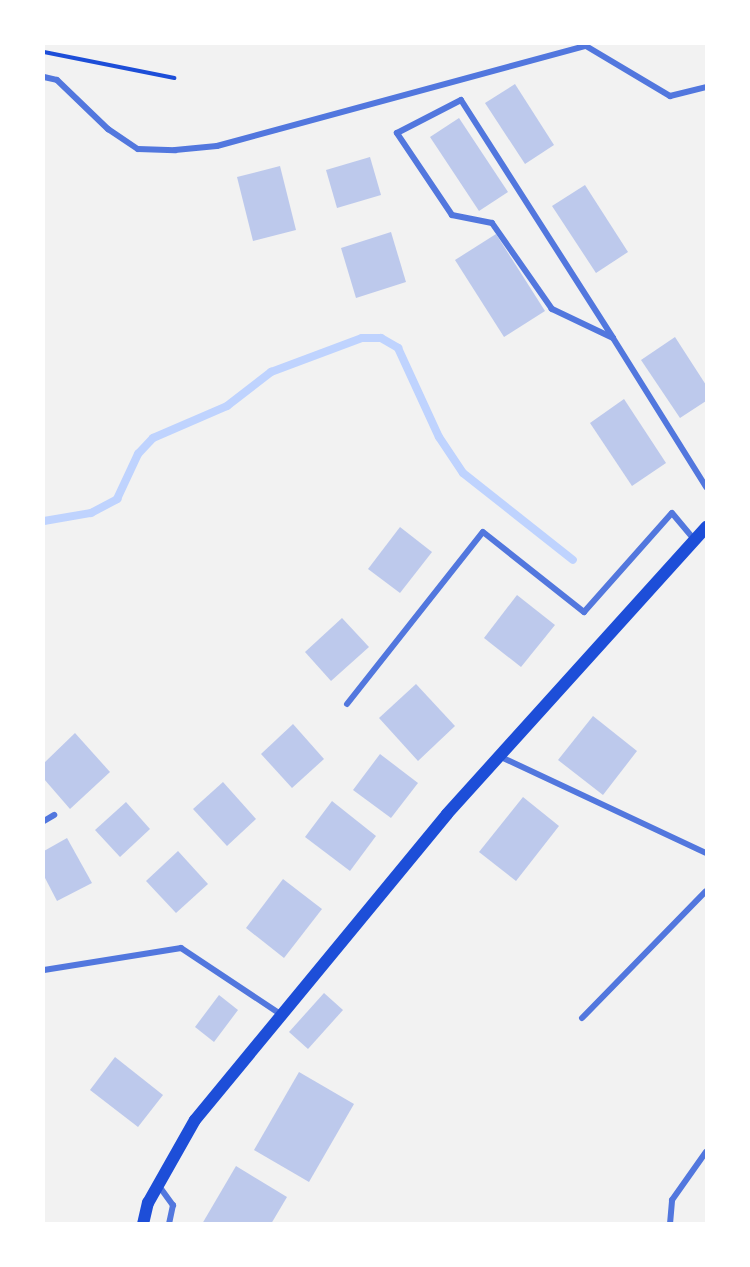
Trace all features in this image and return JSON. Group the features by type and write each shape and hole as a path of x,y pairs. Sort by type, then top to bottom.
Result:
{"main road":[{"path":"143,1224 158,1185 195,1120 447,814 501,757 706,526"}],"street":[{"path":"44,77 57,80 108,129 138,149 175,150 217,146 586,46 670,96 706,87"},
{"path":"613,338 552,309 492,223 452,215 397,133 460,100 613,338 706,487"},
{"path":"347,704 483,532 584,612 672,513 695,540"},
{"path":"501,757 706,853"},
{"path":"44,821 54,815"},
{"path":"582,1018 706,891"},
{"path":"44,970 181,948 282,1015"},
{"path":"670,1224 672,1200 706,1152"},
{"path":"158,1185 173,1205 169,1224"}],"path":[{"path":"44,52 174,78"}],"building":[{"path":"515,84 554,145 525,164 485,103"},
{"path":"459,118 508,192 479,211 430,137"},
{"path":"370,157 381,195 337,208 326,170"},
{"path":"280,166 296,230 253,241 237,177"},
{"path":"585,185 628,252 596,273 552,206"},
{"path":"391,232 406,282 356,298 341,248"},
{"path":"496,234 545,311 504,337 455,260"},
{"path":"675,337 706,385 706,401 680,418 641,360"},
{"path":"624,399 666,463 632,486 590,423"},
{"path":"400,527 432,552 400,593 368,569"},
{"path":"517,595 555,625 521,667 484,638"},
{"path":"342,618 369,647 331,681 305,652"},
{"path":"416,684 455,726 418,761 379,718"},
{"path":"593,716 637,751 603,795 558,760"},
{"path":"293,724 324,759 292,788 261,754"},
{"path":"75,733 110,772 70,809 44,779 44,763"},
{"path":"380,754 418,783 391,818 353,790"},
{"path":"223,782 256,819 227,846 193,809"},
{"path":"523,797 559,826 516,881 479,852"},
{"path":"332,801 376,836 350,871 305,837"},
{"path":"126,802 150,829 120,857 95,830"},
{"path":"67,838 92,883 57,901 44,876 44,851"},
{"path":"178,851 208,884 176,913 146,881"},
{"path":"283,879 322,909 284,958 246,928"},
{"path":"324,993 343,1010 308,1049 289,1032"},
{"path":"219,995 238,1010 214,1042 195,1027"},
{"path":"115,1057 163,1095 138,1127 90,1090"},
{"path":"299,1072 354,1104 309,1182 254,1150"},
{"path":"236,1166 287,1197 271,1224 202,1224"}],"waterway":[{"path":"44,521 91,513 117,499 138,454 153,438 227,406 271,372 362,338 381,338 398,348 439,437 463,473 573,560"}]}
